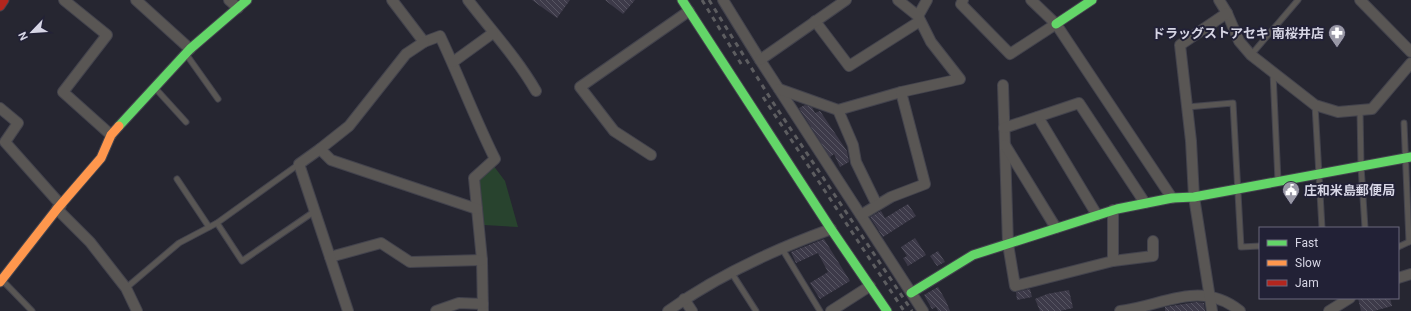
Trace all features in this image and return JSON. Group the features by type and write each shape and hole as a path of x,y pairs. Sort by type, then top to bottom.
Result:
{"street":[{"path":"64,0 107,35 63,92 112,135"},
{"path":"136,0 188,52"},
{"path":"229,0 238,8"},
{"path":"1,279 101,158 112,135 188,52 247,0"},
{"path":"392,0 424,42"},
{"path":"468,0 523,69 536,91"},
{"path":"682,0 831,229 887,311"},
{"path":"723,0 760,60 923,311"},
{"path":"760,60 815,20 846,0"},
{"path":"779,89 838,110 901,92 960,79 931,42 919,18 898,0"},
{"path":"815,20 849,66 919,18 927,0"},
{"path":"963,0 961,4 1010,54 1092,0"},
{"path":"1031,0 1056,24 1172,198"},
{"path":"1219,0 1227,13 1239,41 1251,55 1315,105 1338,112 1372,109 1411,63"},
{"path":"1360,0 1411,52"},
{"path":"651,155 614,131 580,87 689,12"},
{"path":"1212,311 1194,197 1187,107 1180,45 1227,13"},
{"path":"452,62 493,33"},
{"path":"348,311 299,164 349,126 406,54 424,42 440,36 474,118 495,159 474,178 482,260 483,307 459,303 436,311"},
{"path":"1003,85 1008,244 1015,286 1113,261 1153,256 1153,241"},
{"path":"861,215 891,198 924,184 901,92"},
{"path":"1004,128 1080,103 1145,203"},
{"path":"0,108 18,123 5,142 90,242 126,288 134,310"},
{"path":"838,110 853,145 856,162 877,205"},
{"path":"1038,117 1097,215"},
{"path":"1004,144 1056,228"},
{"path":"320,149 330,160 477,209"},
{"path":"911,294 973,255 1113,210 1172,198 1194,197 1408,158"},
{"path":"1113,210 1113,261"},
{"path":"668,311 684,299 731,272 781,247 831,229"},
{"path":"330,257 381,243 410,262 482,260"},
{"path":"1399,278 1411,274"},
{"path":"831,311 870,286"},
{"path":"1120,311 1135,309 1170,298 1196,294 1215,298 1240,311"},
{"path":"684,299 692,311"},
{"path":"1329,311 1348,299"}],"lane":[{"path":"1251,55 1298,0"},
{"path":"188,52 218,99"},
{"path":"1273,73 1278,182"},
{"path":"155,87 186,122"},
{"path":"1187,107 1233,102 1241,247 1259,246"},
{"path":"1315,105 1322,227"},
{"path":"1360,110 1361,166 1365,227"},
{"path":"1399,246 1410,241 1408,158 1404,123"},
{"path":"126,288 179,243 217,223 299,164"},
{"path":"178,179 209,227"},
{"path":"217,223 242,261 315,211"},
{"path":"781,247 820,311"},
{"path":"731,272 756,311"},
{"path":"1,279 32,311"}],"green space":[{"path":"493,165 505,181 518,227 484,225 477,179"}],"building":[{"path":"532,0 570,0 557,18"},
{"path":"605,0 635,0 623,14"},
{"path":"805,105 812,107 815,113 820,111 847,151 849,162 840,167 834,154 830,157 799,108"},
{"path":"908,204 916,216 883,237 870,217 881,211 885,218"},
{"path":"915,238 926,255 908,266 903,258 907,256 901,247"},
{"path":"824,239 850,281 820,299 810,283 828,272 818,253 796,263 791,252"},
{"path":"938,251 945,262 937,266 930,256"},
{"path":"938,287 950,311 938,311 936,307 932,309 924,295"},
{"path":"1030,289 1032,297 1017,300 1016,292"},
{"path":"1069,290 1073,308 1060,311 1040,311 1035,299 1047,294"},
{"path":"1358,299 1390,299 1392,306 1374,311 1361,311"},
{"path":"1196,302 1204,303 1205,311 1165,311 1165,307"}],"railway":[{"path":"702,0 743,67"},
{"path":"709,0 772,101 912,311"},
{"path":"763,97 904,311"}],"traffic: fast":[{"path":"119,126 190,49 247,0"},
{"path":"682,0 831,229 887,311"},
{"path":"1056,24 1092,0"},
{"path":"911,293 973,255 1117,209 1172,198 1194,197 1411,157"}],"traffic: slow":[{"path":"0,282 57,209 101,158 111,135 119,126"}],"traffic: jam":[{"path":"0,6 4,0"}],"place":[{"name":"ドラッグストアセキ 南桜井店","path":"1337,48"},
{"name":"庄和米島郵便局","path":"1291,205"}]}
